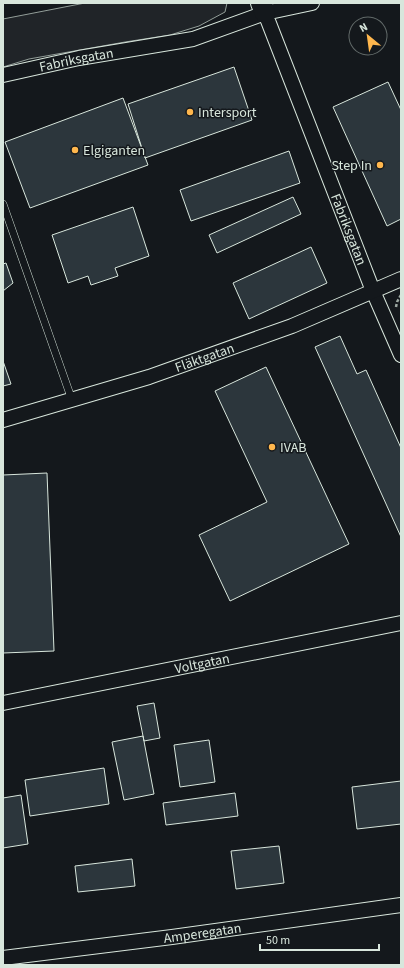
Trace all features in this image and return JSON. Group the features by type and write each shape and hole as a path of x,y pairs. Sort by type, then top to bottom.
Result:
{"street":[{"name":"Fabriksgatan","path":"3,75 79,58 193,39 263,8 312,3"},
{"name":"Fabriksgatan","path":"263,8 373,291 401,355"},
{"name":"Fläktgatan","path":"3,420 149,377 278,332 401,279"},
{"name":"Voltgatan","path":"3,703 401,623"},
{"name":"Amperegatan","path":"3,958 172,937 401,905"}],"lane":[{"path":"3,204 72,400"}],"shaded area":[{"path":"85,3 227,3 225,12 199,26 170,35 29,59 3,67 3,19"}],"building":[{"name":"Intersport","path":"234,67 252,120 145,158 128,104"},
{"name":"Step In","path":"388,82 401,110 401,219 387,226 333,107"},
{"name":"Elgiganten","path":"123,98 148,165 30,208 5,142"},
{"path":"289,151 300,183 191,221 180,190"},
{"path":"293,197 301,214 217,253 209,235"},
{"path":"133,207 149,256 115,268 118,276 91,285 88,276 68,283 52,235"},
{"path":"311,247 327,283 249,319 233,283"},
{"path":"6,263 13,283 3,291 3,264"},
{"path":"340,336 357,374 366,370 401,448 401,537 315,347"},
{"path":"3,361 11,384 3,386"},
{"name":"IVAB","path":"266,367 349,544 230,601 199,535 267,502 215,391"},
{"path":"47,473 54,651 3,653 3,475"},
{"path":"154,703 160,738 144,741 137,706"},
{"path":"143,736 154,794 124,800 112,742"},
{"path":"209,740 215,782 180,787 174,745"},
{"path":"104,768 109,804 30,816 25,780"},
{"path":"401,781 401,824 357,829 352,787"},
{"path":"235,793 238,816 166,825 163,803"},
{"path":"21,795 28,844 3,848 3,798"},
{"path":"279,846 284,883 236,889 231,851"},
{"path":"132,859 135,886 78,892 75,866"}],"place":[{"name":"Intersport","path":"190,112"},
{"name":"Elgiganten","path":"75,150"},
{"name":"Step In","path":"380,165"},
{"name":"IVAB","path":"272,447"}]}
